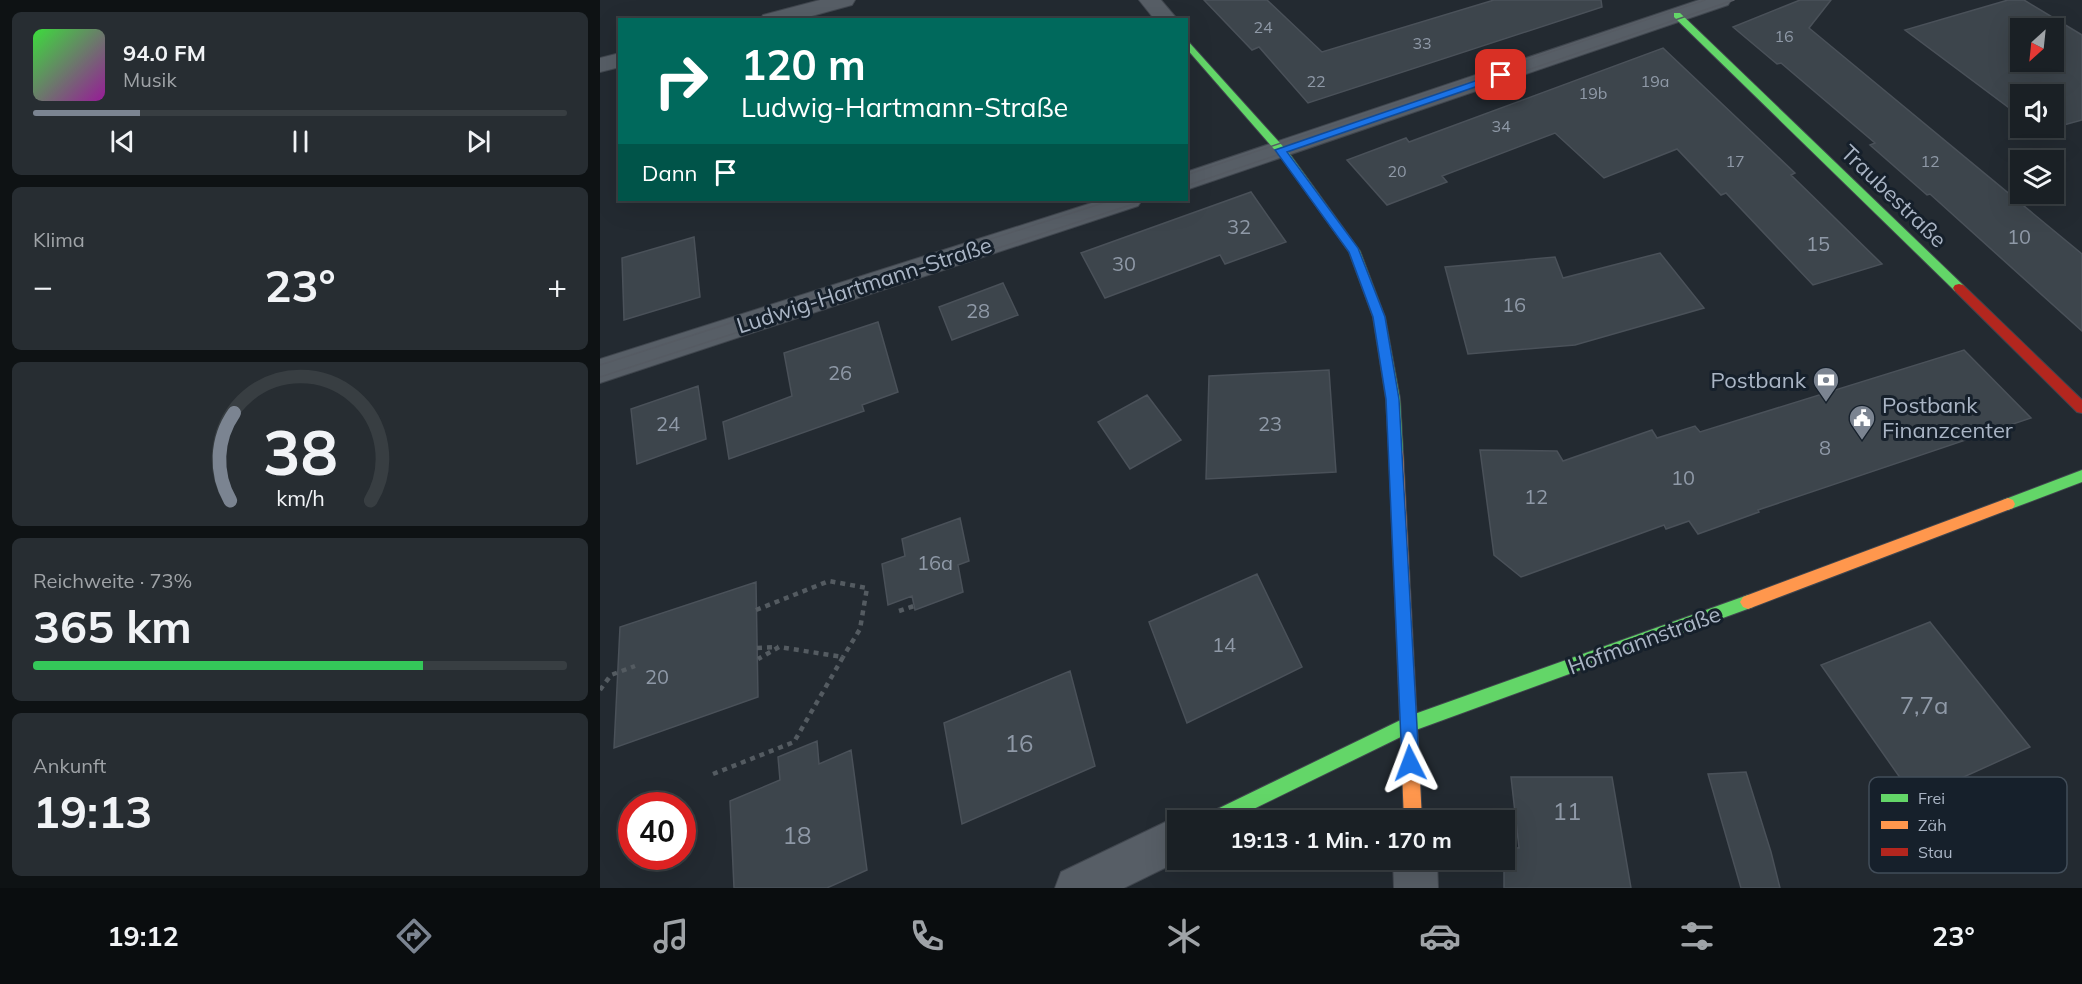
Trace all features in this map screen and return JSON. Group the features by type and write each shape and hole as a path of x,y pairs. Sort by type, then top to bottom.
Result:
{"street":[{"path":"778,18 844,0"},
{"path":"1150,0 1165,18"},
{"path":"1188,180 1720,0"},
{"name":"Traubestraße","path":"1677,15 2082,408"},
{"path":"1188,44 1280,150 1354,251 1379,317 1392,399 1413,810"},
{"path":"600,65 618,60"},
{"name":"Ludwig-Hartmann-Straße","path":"600,371 1126,201"},
{"name":"Hofmannstraße","path":"1233,810 1409,724 1759,598 2082,476"},
{"path":"1077,888 1167,843"},
{"path":"1415,870 1416,888"}],"path":[{"path":"713,774 794,742 860,629 867,588 829,582 756,610"},
{"path":"899,611 914,606"},
{"path":"757,648 779,647 843,657"},
{"path":"758,659 779,647"},
{"path":"600,690 611,675 635,666"}],"building":[{"path":"1204,0 1267,0 1322,52 1494,0 1601,0 1602,7 1308,103 1259,47 1252,50"},
{"path":"1800,0 1831,0 1809,28 2010,194 2010,204 2022,204 2082,254 2082,331 1930,194 1927,195 1870,145 1875,143 1781,63 1777,64 1733,27"},
{"path":"2008,0 2024,0 2054,18 2010,18 2010,72 2064,72 2064,24 2082,35 2082,120 2064,125 2064,84 2010,84 2010,109 1905,30"},
{"path":"1663,48 1795,173 1791,175 1882,264 1813,285 1726,193 1721,195 1677,149 1604,178 1555,133 1442,176 1447,182 1387,205 1347,160 1406,138 1409,142"},
{"path":"1251,192 1286,242 1225,264 1220,255 1105,298 1081,253"},
{"path":"694,237 700,297 624,320 622,258"},
{"path":"1660,253 1704,308 1575,345 1468,354 1445,267 1555,257 1563,278"},
{"path":"1003,283 1018,315 952,340 939,307"},
{"path":"878,322 898,392 862,405 864,411 729,459 723,422 792,396 784,353"},
{"path":"1964,350 2031,418 1758,510 1759,512 1698,534 1689,521 1666,529 1664,525 1521,577 1494,555 1480,450 1557,451 1563,461 1652,430 1657,438 1695,426 1700,432"},
{"path":"1329,370 1336,472 1206,479 1209,376"},
{"path":"698,386 706,439 637,464 631,409"},
{"path":"1147,395 1181,440 1130,469 1098,422"},
{"path":"960,518 969,561 958,565 963,592 915,610 912,596 888,605 882,564 905,556 902,539"},
{"path":"1257,574 1302,667 1187,723 1149,622"},
{"path":"756,582 758,697 614,748 620,627"},
{"path":"1930,622 2030,747 1964,777 1900,777 1821,665"},
{"path":"1070,671 1095,766 962,824 944,723"},
{"path":"817,741 819,764 851,750 867,870 827,888 734,888 730,801 780,780 778,757"},
{"path":"1746,772 1780,888 1741,888 1708,774"},
{"path":"1511,777 1612,777 1631,888 1504,888 1504,870 1515,870 1515,848 1519,848"}],"tram line":[{"path":"1188,174 1705,0"},
{"path":"1188,185 1734,0"},
{"path":"600,365 1109,201"},
{"path":"600,377 1143,201"}],"traffic: fast":[{"path":"1677,15 1959,288"},
{"path":"1188,44 1285,155 1354,251 1379,317 1393,399 1396,452"},
{"path":"2008,504 2082,476"},
{"path":"1233,810 1409,724 1748,602"}],"traffic: slow":[{"path":"1396,452 1413,810"},
{"path":"1748,602 2008,504"}],"traffic: jam":[{"path":"1959,288 2082,408"}],"place":[{"name":"Postbank","path":"1826,403"},
{"name":"Postbank Finanzcenter","path":"1862,441"}],"route":[{"path":"1410,763 1392,399 1379,317 1354,251 1280,150 1501,75"}]}
